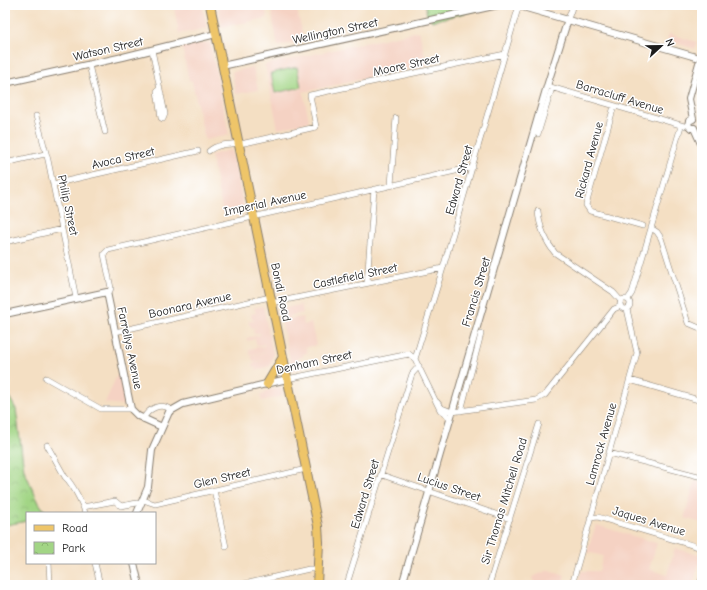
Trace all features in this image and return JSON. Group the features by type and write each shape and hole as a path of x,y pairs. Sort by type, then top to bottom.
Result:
{"main road":[{"name":"Bondi Road","path":"210,5 319,533 317,585"},
{"path":"266,384 283,357"}],"street":[{"name":"Wellington Street","path":"222,66 384,32 498,5"},
{"path":"518,5 568,19 699,61"},
{"name":"Edward Street","path":"415,359 473,167 518,5"},
{"name":"Francis Street","path":"538,134 573,5"},
{"name":"Watson Street","path":"5,83 89,65 216,34"},
{"path":"152,50 165,114 163,119 161,118 156,97 157,91 159,90"},
{"name":"Moore Street","path":"238,143 316,127 310,95 505,54"},
{"path":"702,54 698,54 699,61 689,99 693,119 697,123 691,127 702,146"},
{"path":"89,65 104,132"},
{"name":"Francis Street","path":"402,585 451,415 550,87"},
{"name":"Barracluff Avenue","path":"550,87 681,126 691,127"},
{"name":"Rickard Avenue","path":"614,106 586,205 590,211 643,226"},
{"name":"Philip Street","path":"36,116 53,184 76,298"},
{"path":"391,185 396,118"},
{"path":"415,359 437,402 451,415 461,411 536,400 544,395 614,309 628,300 632,293 681,126"},
{"path":"209,151 215,148 238,143"},
{"name":"Avoca Street","path":"53,184 198,151"},
{"path":"5,163 45,154"},
{"name":"Imperial Avenue","path":"107,292 110,291 111,288 104,255 107,250 473,167"},
{"path":"367,283 374,189"},
{"path":"538,212 539,221 549,246 555,253 613,292 621,304 627,309 630,305 628,300"},
{"path":"651,228 657,232 661,238 688,323 702,329"},
{"path":"5,242 62,229"},
{"name":"Castlefield Street","path":"270,300 443,268"},
{"path":"5,314 107,292"},
{"name":"Farrellys Avenue","path":"107,292 131,409"},
{"name":"Boonara Avenue","path":"115,332 270,300"},
{"name":"Lamrock Avenue","path":"572,585 638,350 627,309"},
{"name":"Francis Street","path":"461,411 481,334"},
{"name":"Denham Street","path":"143,419 148,411 163,406 171,410 182,404 287,379 404,354 412,355 415,359"},
{"name":"Edward Street","path":"348,584 414,370 419,366"},
{"path":"46,378 101,409 131,409 143,419 162,427"},
{"path":"630,380 702,401"},
{"path":"137,512 142,502 149,482 151,454 171,410"},
{"name":"Sir Thomas Mitchell Road","path":"489,585 539,424"},
{"path":"47,444 85,512"},
{"path":"609,453 702,477"},
{"name":"Glen Street","path":"83,507 115,501 121,506 142,502 155,504 306,469"},
{"name":"Lucius Street","path":"382,475 430,490 510,519"},
{"path":"214,490 226,547"},
{"name":"Jaques Avenue","path":"590,518 598,517 702,548"},
{"path":"49,564 50,585"},
{"path":"95,564 100,585"},
{"path":"134,564 139,585"},
{"path":"240,585 309,569 318,569"},
{"path":"701,585 702,581"}],"shaded area":[{"path":"178,5 202,5 207,28 179,34 174,8 178,7"},
{"path":"218,5 265,5 267,18 222,27"},
{"path":"270,5 296,5 304,41 278,46"},
{"path":"419,31 427,65 303,92 309,120 307,122 278,129 265,65"},
{"path":"669,34 697,42 695,49 667,40"},
{"path":"210,42 229,135 205,140 192,81 189,81 182,47"},
{"path":"253,67 258,90 236,94 232,72"},
{"path":"230,150 232,151 244,208 223,214 211,155"},
{"path":"301,305 303,313 289,316 289,319 302,317 304,325 311,323 316,345 300,349 306,348 307,353 303,354 303,357 297,358 297,360 301,359 304,368 294,370 292,369 279,309"},
{"path":"263,306 273,354 270,366 256,370 256,367 253,367 252,364 265,360 254,362 251,356 266,352 250,355 249,349 264,346 265,344 257,346 255,339 247,341 247,338 260,335 260,333 254,334 253,329 258,327 252,328 248,322 257,320 252,319 251,314 256,313 254,308"},
{"path":"117,375 120,376 126,404 124,405 105,403"},
{"path":"281,387 283,396 262,401 260,395 265,394 265,391"},
{"path":"695,481 702,483 702,523 684,518"},
{"path":"596,525 657,543 649,569 667,575 675,548 701,556 693,585 578,585 581,571 599,571 603,556 587,552"},
{"path":"549,570 565,575 562,585 535,585 532,577"}],"green space":[{"path":"425,5 498,5 432,21 427,15"},
{"path":"297,67 301,87 275,93 271,73"},
{"path":"5,390 16,409 24,470 39,503 45,512 26,512 26,521 6,525 5,541"}]}
